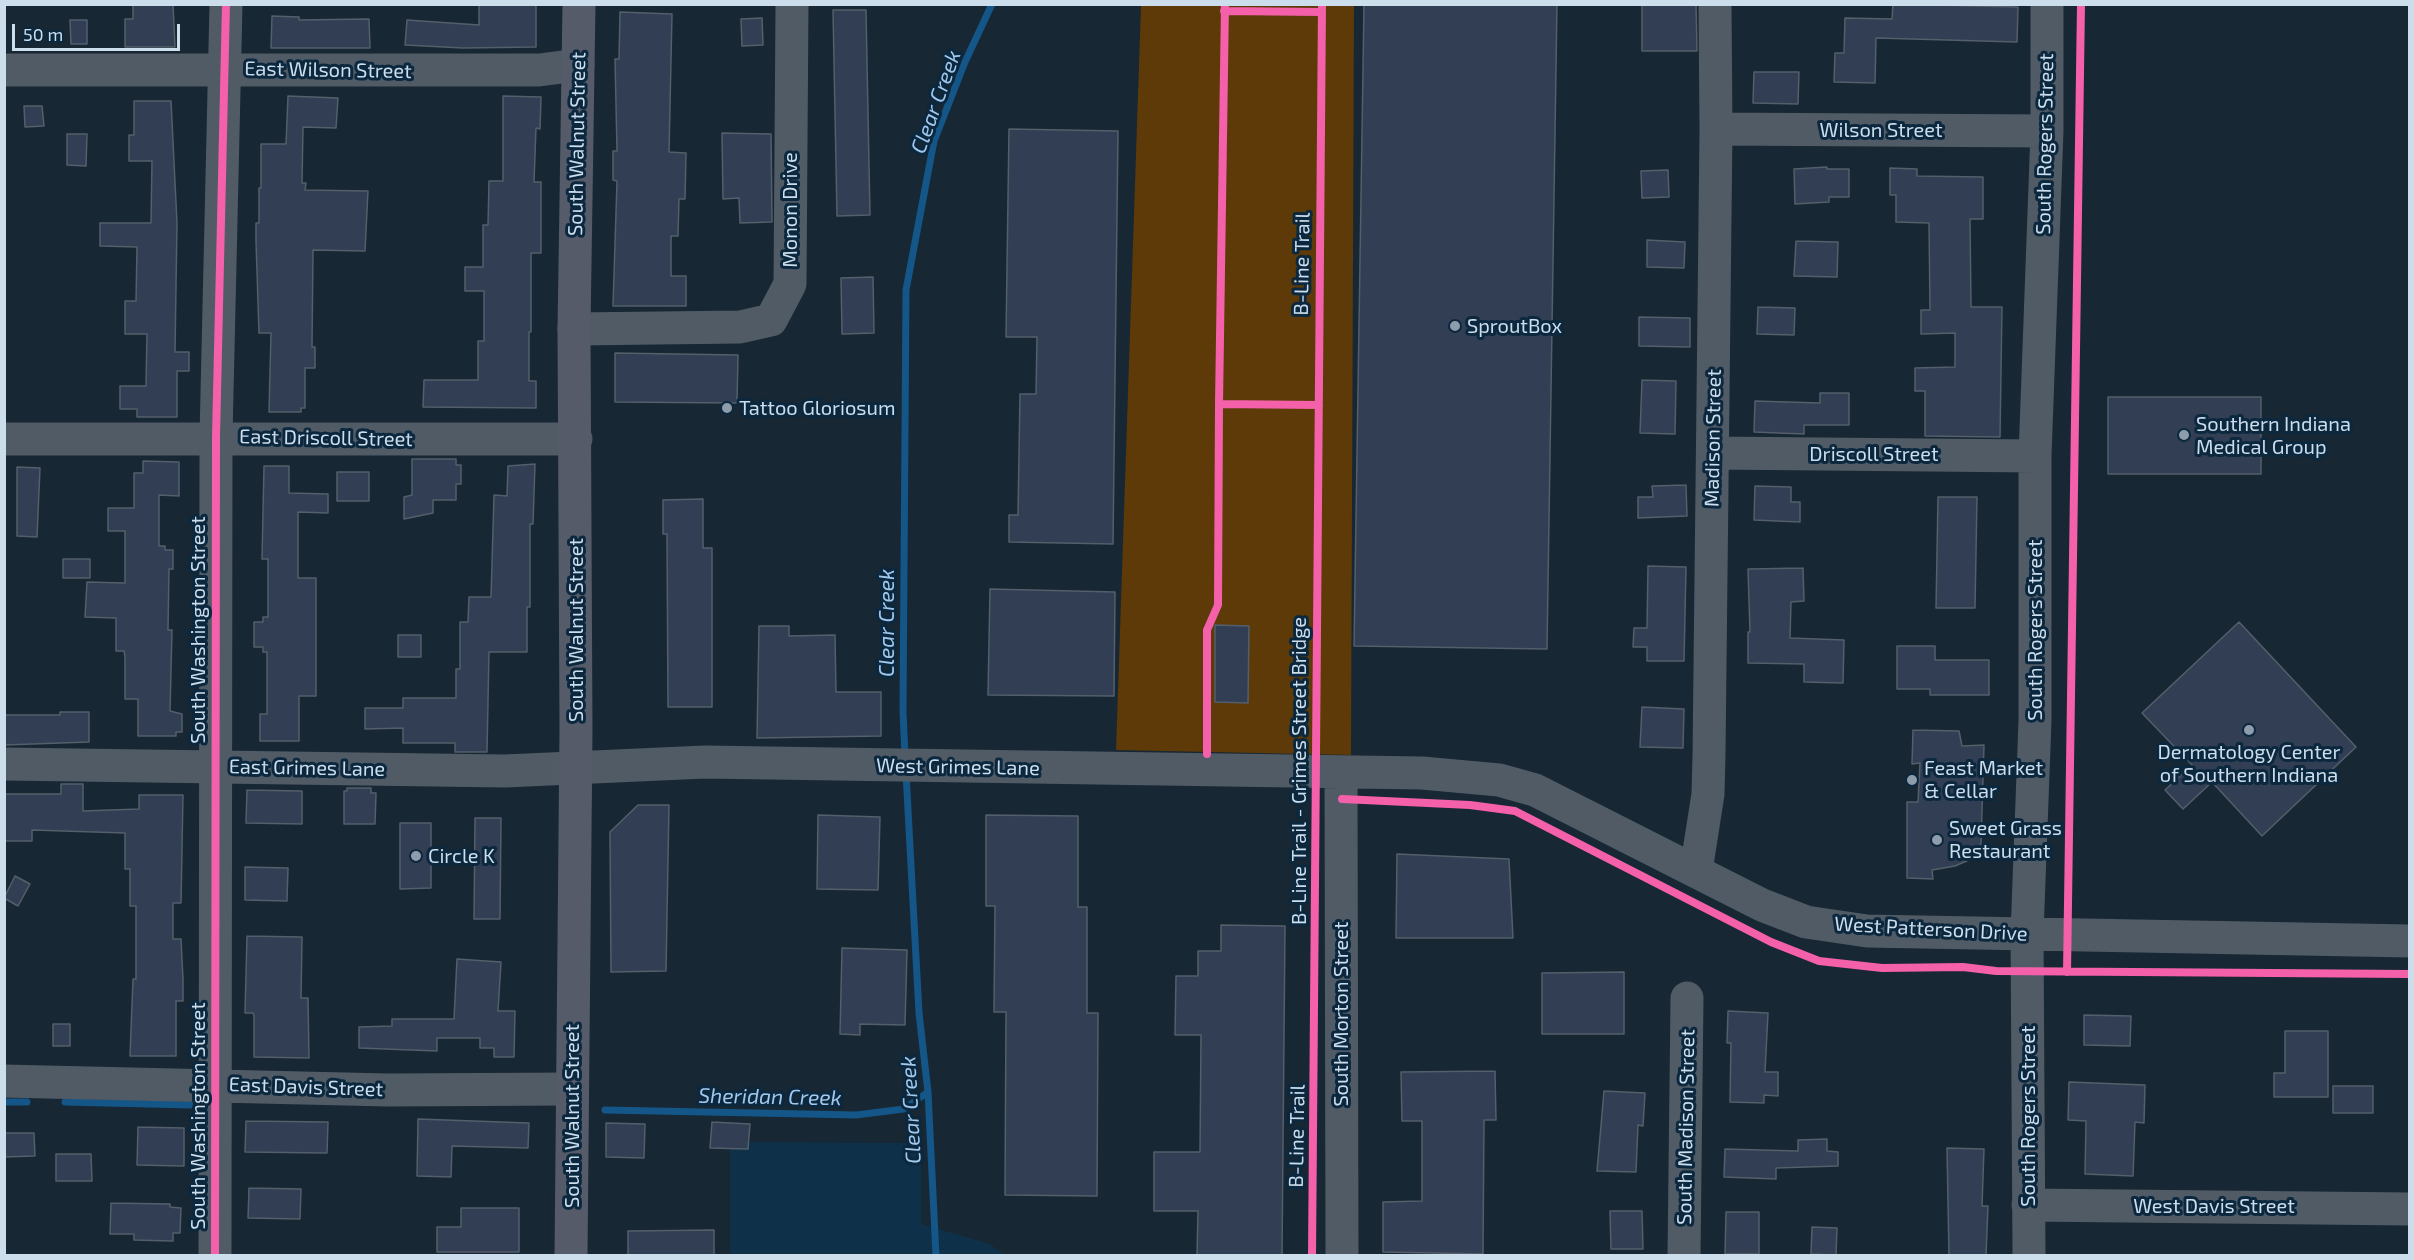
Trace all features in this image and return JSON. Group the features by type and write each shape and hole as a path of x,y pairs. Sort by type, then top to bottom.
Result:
{"main road":[{"name":"South Walnut Street","path":"571,1256 576,439 574,329 579,4"}],"street":[{"name":"South Washington Street","path":"215,1256 216,437 226,4"},
{"name":"Monon Drive","path":"574,329 740,327 771,320 790,284 792,4"},
{"name":"Madison Street","path":"1696,871 1708,794 1714,453 1715,4"},
{"name":"South Rogers Street","path":"2029,1256 2026,934 2035,721 2035,456 2047,131 2047,4"},
{"name":"East Wilson Street","path":"4,70 225,68 539,70 578,65"},
{"name":"Wilson Street","path":"1716,129 2047,131"},
{"name":"East Driscoll Street","path":"4,439 216,437 576,439"},
{"name":"Driscoll Street","path":"1714,453 2035,456"},
{"name":"West Grimes Lane","path":"574,767 705,762 1341,772"},
{"name":"East Grimes Lane","path":"4,764 505,771 574,767"},
{"name":"West Patterson Drive","path":"1341,772 1422,773 1499,780 1535,790 1762,905 1806,922 1867,931 2409,941"},
{"name":"South Morton Street","path":"1341,772 1342,1256"},
{"name":"South Madison Street","path":"1684,1256 1688,998"},
{"name":"East Davis Street","path":"4,1081 388,1090 572,1089"},
{"name":"West Davis Street","path":"2028,1205 2405,1208"}],"shaded area":[{"path":"1141,5 1354,5 1351,755 1116,750"},
{"path":"730,1142 921,1143 921,1224 990,1244 1005,1255 730,1256"}],"building":[{"path":"133,4 173,4 175,47 125,47 125,19 133,19"},
{"path":"479,4 536,4 536,47 463,48 405,45 407,20 479,25"},
{"name":"SproutBox","path":"1364,4 1557,4 1547,649 1354,646"},
{"path":"1642,4 1696,4 1697,51 1642,51"},
{"path":"1893,4 2018,7 2017,42 1876,38 1875,83 1834,82 1835,53 1844,53 1845,18 1892,19"},
{"path":"833,10 866,10 870,215 837,216"},
{"path":"620,12 672,14 669,152 686,153 685,199 679,199 678,236 671,236 671,276 686,276 686,306 613,306 617,181 613,180 613,151 617,151 615,59 619,59"},
{"path":"272,16 299,17 299,20 369,19 370,48 271,48"},
{"path":"762,18 763,45 742,46 741,19"},
{"path":"70,20 87,20 87,44 71,44"},
{"path":"1754,72 1799,72 1798,104 1753,103"},
{"path":"288,96 338,98 336,128 303,127 302,183 306,183 305,190 368,191 365,251 313,250 312,347 315,347 315,368 305,368 305,408 301,408 301,412 269,412 271,333 259,333 256,223 259,223 261,144 286,144"},
{"path":"503,96 541,97 540,129 536,128 534,182 541,182 541,253 531,253 531,332 529,332 529,381 536,381 536,408 423,407 424,380 478,380 478,341 484,341 484,291 465,291 465,267 483,267 483,225 488,225 489,181 503,181"},
{"path":"134,101 171,101 177,223 175,352 189,352 189,371 177,371 177,417 137,417 137,409 120,409 120,386 146,386 147,334 125,334 125,301 136,301 137,247 100,246 100,223 151,223 152,161 129,161 129,135 134,135"},
{"path":"24,106 42,106 44,126 25,127"},
{"path":"1009,129 1118,131 1113,544 1009,542 1009,515 1018,515 1020,394 1036,394 1037,337 1006,337"},
{"path":"722,133 771,134 772,222 740,223 739,198 723,199"},
{"path":"67,134 87,134 86,166 67,165"},
{"path":"1827,167 1827,169 1849,169 1849,197 1829,197 1829,202 1795,204 1794,169"},
{"path":"1890,168 1917,169 1917,176 1983,177 1983,219 1970,219 1971,307 2002,307 2000,437 1925,436 1925,391 1915,391 1915,368 1955,367 1955,333 1921,334 1921,310 1930,310 1929,223 1896,222 1896,195 1890,195"},
{"path":"1668,170 1669,197 1642,198 1641,171"},
{"path":"1647,240 1685,242 1684,268 1647,267"},
{"path":"1796,241 1838,242 1837,277 1794,276"},
{"path":"873,277 874,333 842,334 841,278"},
{"path":"1758,307 1795,308 1794,335 1757,334"},
{"path":"1639,317 1690,318 1690,347 1639,346"},
{"path":"615,353 738,355 737,403 615,402"},
{"path":"1642,380 1676,381 1675,434 1640,433"},
{"path":"1820,393 1849,393 1849,425 1804,425 1804,434 1754,432 1755,401 1820,403"},
{"name":"Southern Indiana Medical Group","path":"2108,397 2261,397 2261,474 2108,474"},
{"path":"412,459 456,459 456,465 461,465 461,484 456,484 456,500 433,500 433,513 404,519 404,497 412,495"},
{"path":"143,461 179,462 179,496 159,495 159,546 165,546 165,550 173,550 173,569 169,569 168,630 172,630 170,711 182,714 182,732 176,732 176,736 138,736 138,699 125,699 125,657 124,651 116,651 116,618 85,617 87,582 125,583 125,531 108,531 108,508 134,508 134,473 143,473"},
{"path":"535,464 533,524 530,524 530,607 527,607 527,652 489,652 487,752 455,752 455,743 403,743 403,728 365,729 365,708 403,708 403,698 456,698 456,669 460,669 460,622 468,622 469,597 491,597 494,495 507,496 508,466"},
{"path":"264,466 289,466 289,493 328,494 328,513 298,512 298,578 316,578 316,696 299,696 299,741 260,741 260,714 267,714 267,652 263,652 263,647 254,647 254,622 263,622 263,617 268,617 268,559 262,559"},
{"path":"17,467 40,468 37,537 17,536"},
{"path":"337,472 369,472 369,501 337,501"},
{"path":"1686,485 1687,516 1638,518 1638,497 1653,497 1652,486"},
{"path":"1755,486 1791,487 1791,502 1800,502 1800,522 1754,520"},
{"path":"1938,497 1977,497 1975,608 1936,608"},
{"path":"703,499 703,548 712,548 712,707 668,707 667,534 663,534 663,500"},
{"path":"63,559 90,559 90,578 63,578"},
{"path":"1648,566 1686,567 1684,661 1647,661 1647,647 1633,647 1634,628 1647,628"},
{"path":"1803,568 1804,601 1791,602 1790,638 1844,640 1843,683 1804,682 1804,664 1748,663 1748,632 1750,632 1748,569"},
{"path":"990,589 1115,592 1114,696 988,695"},
{"name":"Dermatology Center of Southern Indiana","path":"2239,622 2356,747 2262,836 2212,782 2183,809 2165,790 2192,765 2142,713"},
{"path":"1215,625 1249,626 1248,703 1215,702"},
{"path":"759,626 789,626 789,636 835,635 836,692 881,692 881,736 757,738"},
{"path":"398,635 421,635 421,657 398,657"},
{"path":"1897,646 1935,646 1935,660 1989,660 1989,695 1930,695 1930,689 1897,689"},
{"path":"1642,707 1684,709 1683,748 1640,747"},
{"path":"60,712 89,712 89,742 4,745 4,715 60,715"},
{"path":"1913,730 1959,731 1962,746 1984,745 1981,844 1971,859 1955,866 1932,870 1933,879 1907,878 1907,802 1918,802 1920,763 1912,764"},
{"path":"61,784 83,784 83,811 139,809 139,795 183,795 181,903 173,903 173,939 181,939 183,979 183,1001 176,1001 176,1056 130,1056 133,979 136,979 136,906 130,906 130,869 125,869 125,833 32,830 32,841 4,841 4,794 61,794"},
{"path":"347,788 371,788 371,793 376,793 375,824 344,824 344,791 347,791"},
{"path":"247,790 302,791 302,824 246,823"},
{"path":"638,805 669,805 666,971 611,972 610,832"},
{"path":"818,815 880,817 878,890 817,889"},
{"path":"986,815 1078,816 1078,907 1087,907 1087,1013 1098,1013 1097,1196 1005,1195 1006,1012 994,1012 995,906 986,906"},
{"name":"Circle K","path":"475,818 501,818 500,919 474,919"},
{"name":"Circle K","path":"400,823 431,823 431,888 400,889"},
{"path":"1397,854 1509,859 1513,938 1396,938"},
{"path":"245,867 288,868 287,901 245,900"},
{"path":"15,876 30,884 18,906 4,898"},
{"path":"1221,925 1285,926 1282,1256 1197,1256 1198,1211 1154,1211 1154,1152 1200,1152 1201,1035 1175,1035 1176,976 1198,976 1198,951 1221,951"},
{"path":"247,936 302,937 301,998 308,998 309,1058 254,1057 254,1016 253,1013 245,1013"},
{"path":"842,948 907,950 905,1025 860,1024 860,1035 840,1034"},
{"path":"457,959 501,962 498,1011 515,1011 514,1057 494,1057 494,1048 480,1048 480,1038 437,1038 437,1051 359,1048 359,1027 392,1026 392,1019 454,1019"},
{"path":"1624,972 1624,1034 1542,1034 1542,973"},
{"path":"1728,1011 1768,1013 1765,1072 1778,1072 1778,1096 1764,1095 1764,1103 1730,1102 1731,1043 1727,1043"},
{"path":"2084,1015 2131,1016 2130,1046 2084,1045"},
{"path":"53,1024 70,1024 70,1046 53,1046"},
{"path":"2285,1031 2328,1031 2328,1097 2274,1097 2274,1073 2285,1073"},
{"path":"1495,1071 1496,1120 1484,1120 1483,1254 1383,1252 1383,1202 1422,1201 1422,1121 1402,1121 1401,1072"},
{"path":"2069,1082 2145,1085 2144,1123 2135,1122 2133,1176 2085,1174 2086,1121 2068,1120"},
{"path":"2333,1086 2373,1086 2373,1113 2333,1113"},
{"path":"1604,1091 1645,1093 1643,1126 1638,1125 1636,1172 1597,1171"},
{"path":"418,1119 529,1123 528,1148 452,1146 451,1177 417,1176"},
{"path":"246,1121 328,1122 327,1153 245,1152"},
{"path":"712,1122 750,1124 748,1149 710,1148"},
{"path":"606,1123 645,1124 644,1158 606,1157"},
{"path":"138,1127 184,1128 184,1166 137,1165"},
{"path":"4,1133 34,1133 35,1156 4,1157"},
{"path":"1827,1139 1827,1151 1838,1152 1838,1166 1776,1168 1776,1179 1724,1177 1725,1149 1798,1151 1798,1140"},
{"path":"1947,1148 1984,1149 1982,1206 1988,1206 1986,1256 1949,1256"},
{"path":"56,1154 91,1154 92,1181 56,1181"},
{"path":"249,1188 301,1189 300,1219 248,1218"},
{"path":"111,1203 170,1204 170,1207 181,1208 180,1233 173,1233 173,1241 134,1240 134,1234 110,1234"},
{"path":"461,1208 519,1208 519,1252 437,1252 437,1227 461,1227"},
{"path":"1610,1211 1642,1211 1643,1249 1611,1249"},
{"path":"1726,1212 1759,1212 1759,1254 1725,1254"},
{"path":"1812,1227 1837,1228 1836,1255 1811,1254"},
{"path":"714,1230 714,1256 628,1256 628,1231"}],"waterway":[{"name":"Clear Creek","path":"905,756 903,711 906,290 934,141 965,62 992,4"},
{"name":"Clear Creek","path":"906,773 919,1013 928,1092 936,1256"},
{"name":"Sheridan Creek","path":"605,1110 856,1115 904,1109 928,1092"},
{"name":"Sheridan Creek","path":"4,1102 27,1102"},
{"name":"Sheridan Creek","path":"65,1102 190,1105"}],"cycle path":[{"path":"215,1256 216,437 226,4"},
{"path":"1225,4 1219,404 1319,405"},
{"name":"B-Line Trail","path":"1312,1256 1322,4"},
{"path":"2067,972 2081,4"},
{"path":"1224,11 1321,12"},
{"path":"1207,754 1207,630 1218,605 1219,404"},
{"path":"1342,799 1470,805 1515,811 1771,942 1819,961 1882,968 1963,967 1996,971 2410,974"}],"place":[{"name":"SproutBox","path":"1455,326"},
{"name":"Tattoo Gloriosum","path":"727,408"},
{"name":"Southern Indiana Medical Group","path":"2184,435"},
{"name":"Dermatology Center of Southern Indiana","path":"2249,730"},
{"name":"Feast Market & Cellar","path":"1912,780"},
{"name":"Sweet Grass Restaurant","path":"1937,840"},
{"name":"Circle K","path":"416,856"}]}
